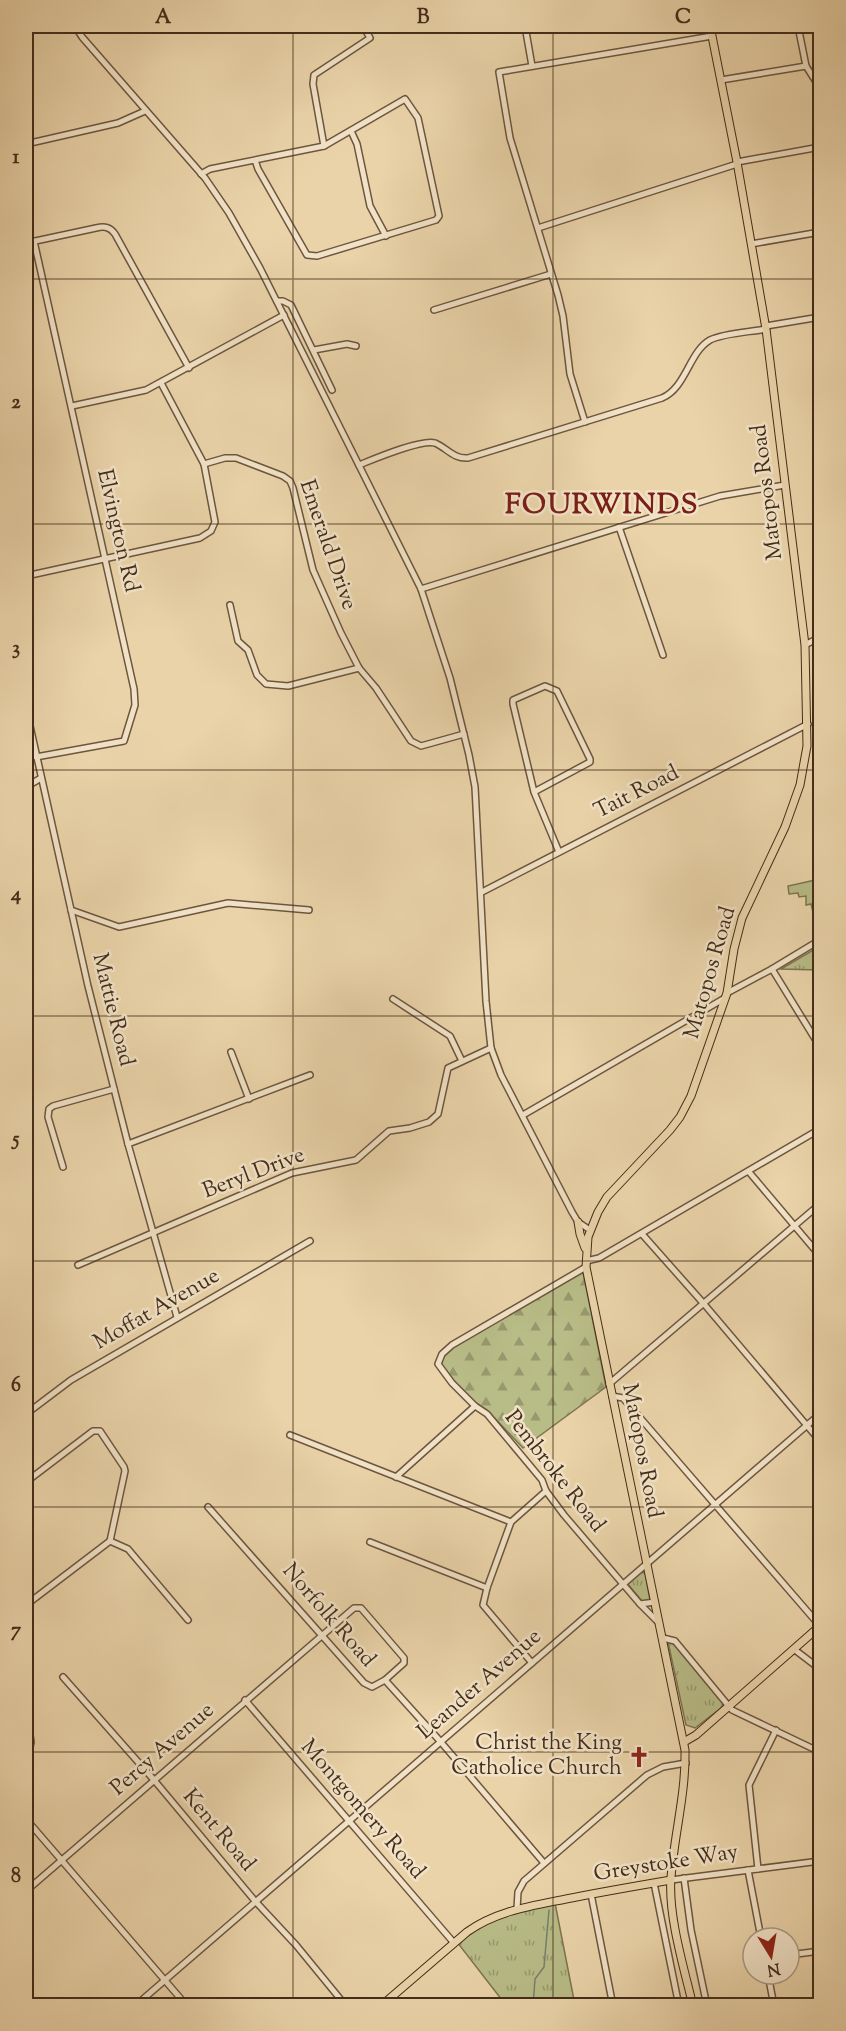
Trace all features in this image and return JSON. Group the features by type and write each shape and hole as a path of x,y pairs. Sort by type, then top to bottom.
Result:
{"main road":[{"name":"Matopos Road","path":"693,2006 674,1914 671,1880 685,1780 684,1739 609,1384 586,1264 586,1252 590,1230 608,1197 670,1130 691,1096 726,995 735,942 742,918 785,827 796,799 805,762 808,724 805,645 766,328 710,26"},
{"path":"578,1222 586,1252"},
{"path":"684,1739 698,1732 820,1626"},
{"path":"681,1724 698,1732"},
{"path":"686,1761 698,1732"},
{"name":"Greystoke Way","path":"381,2006 479,1923 495,1916 517,1909 671,1880"}],"street":[{"path":"75,26 82,37 201,174 229,213 284,315 421,589 447,668 475,788 486,1001 491,1048 501,1074 578,1222 590,1230"},
{"path":"324,146 313,84 314,75 370,38 363,26"},
{"path":"525,26 531,66"},
{"path":"798,26 806,66 820,88"},
{"path":"585,422 570,374 562,316 551,273 510,138 499,72 712,36"},
{"path":"721,80 806,66"},
{"path":"201,174 210,170 255,160 324,146 405,99 418,118 439,216 436,220 386,236 317,256 307,255 255,160"},
{"path":"26,144 118,123 145,111"},
{"path":"351,131 357,144 370,207 386,236"},
{"path":"538,228 737,163 820,147"},
{"path":"26,243 101,227 111,229 154,301 189,368"},
{"path":"751,244 820,232"},
{"name":"Elvington Rd","path":"34,241 135,689 135,705 124,741 36,757"},
{"path":"434,310 551,273"},
{"path":"276,301 283,301 291,305 332,390"},
{"path":"72,406 132,394 161,383 284,315"},
{"path":"359,465 425,442 437,444 459,458 468,458 666,397 675,389 702,347 709,341 820,317"},
{"path":"314,351 347,344 356,346"},
{"path":"26,576 200,537 214,528 215,518 204,464 161,383"},
{"name":"Emerald Drive","path":"204,464 225,458 236,458 283,476 290,481 314,570 358,668 376,688 411,741 421,746 464,734"},
{"path":"421,589 720,496 785,485"},
{"path":"619,527 663,655"},
{"path":"230,605 238,641 248,650 257,675 266,684 288,686 358,668"},
{"path":"805,645 820,638"},
{"path":"534,792 590,762 557,691 544,686 513,700 513,704 534,792 559,852"},
{"name":"Mattie Road","path":"26,708 70,910 114,1089 177,1317"},
{"name":"Tait Road","path":"482,892 808,724"},
{"path":"26,787 41,778"},
{"path":"70,910 119,927 228,903 309,910"},
{"path":"523,1115 820,940"},
{"path":"772,969 820,1047"},
{"path":"393,999 450,1036 462,1061"},
{"name":"Beryl Drive","path":"78,1266 292,1173 356,1160 389,1131 429,1122 438,1114 448,1068 491,1048"},
{"path":"231,1052 249,1099"},
{"path":"128,1144 310,1075"},
{"path":"63,1167 48,1117 49,1109 52,1106 114,1089"},
{"path":"586,1264 642,1234 820,1129"},
{"path":"749,1172 820,1256"},
{"path":"609,1384 820,1204"},
{"path":"642,1234 820,1441"},
{"name":"Moffat Avenue","path":"26,1414 71,1380 310,1241"},
{"name":"Pembroke Road","path":"586,1264 452,1345 442,1354 439,1368 475,1406 488,1414 543,1480 546,1491 564,1515 660,1624"},
{"path":"612,1396 623,1398 820,1626"},
{"path":"396,1478 475,1406"},
{"name":"Leander Avenue","path":"135,2006 820,1414"},
{"path":"26,1482 93,1431 100,1431 125,1471 110,1541 26,1605"},
{"path":"290,1435 511,1522"},
{"path":"532,1662 483,1608 483,1602 511,1522 546,1491"},
{"name":"Norfolk Road","path":"208,1507 364,1683 372,1687 385,1680 544,1863"},
{"path":"110,1541 128,1549 188,1620"},
{"path":"370,1542 487,1588"},
{"path":"640,1604 655,1602"},
{"name":"Percy Avenue","path":"26,1891 354,1608 361,1608 404,1658 404,1663 385,1680"},
{"path":"663,1638 675,1641 736,1713 820,1752"},
{"path":"795,1650 820,1669"},
{"name":"Kent Road","path":"63,1677 154,1780 255,1901 296,1945 346,2006"},
{"name":"Montgomery Road","path":"245,1700 454,1943"},
{"path":"26,1709 31,1742 26,1753"},
{"path":"758,1869 749,1785 776,1730"},
{"path":"517,1909 518,1892 521,1885 544,1863 647,1775 663,1767 686,1761"},
{"path":"820,1783 818,1797 820,1826"},
{"path":"26,1819 187,2006"},
{"name":"Greystoke Way","path":"671,1880 820,1861"},
{"path":"748,1870 759,1926"},
{"path":"684,1878 691,1930 707,2006"},
{"path":"654,1883 679,2006"},
{"path":"591,1894 614,2006"},
{"path":"801,1954 820,1951"},
{"path":"770,1986 774,2006"}],"green space":[{"path":"820,879 820,914 814,916 811,904 806,905 806,896 799,897 798,893 789,894 788,886"},
{"path":"820,946 820,970 781,969"},
{"path":"583,1272 606,1387 523,1448 487,1410 475,1402 445,1372 441,1366 443,1357 454,1346"},
{"path":"640,1572 645,1573 650,1600 642,1601 627,1583"},
{"path":"668,1642 673,1643 723,1703 721,1708 695,1728 686,1725"},
{"path":"555,1903 575,2005 498,2005 502,2000 457,1942 496,1917"}],"waterway":[{"path":"533,2006 535,1979 544,1967 549,1910"}],"place":[{"name":"Christ the King Catholice Church","path":"639,1757"}],"district":[{"name":"FOURWINDS","path":"602,506"}]}
